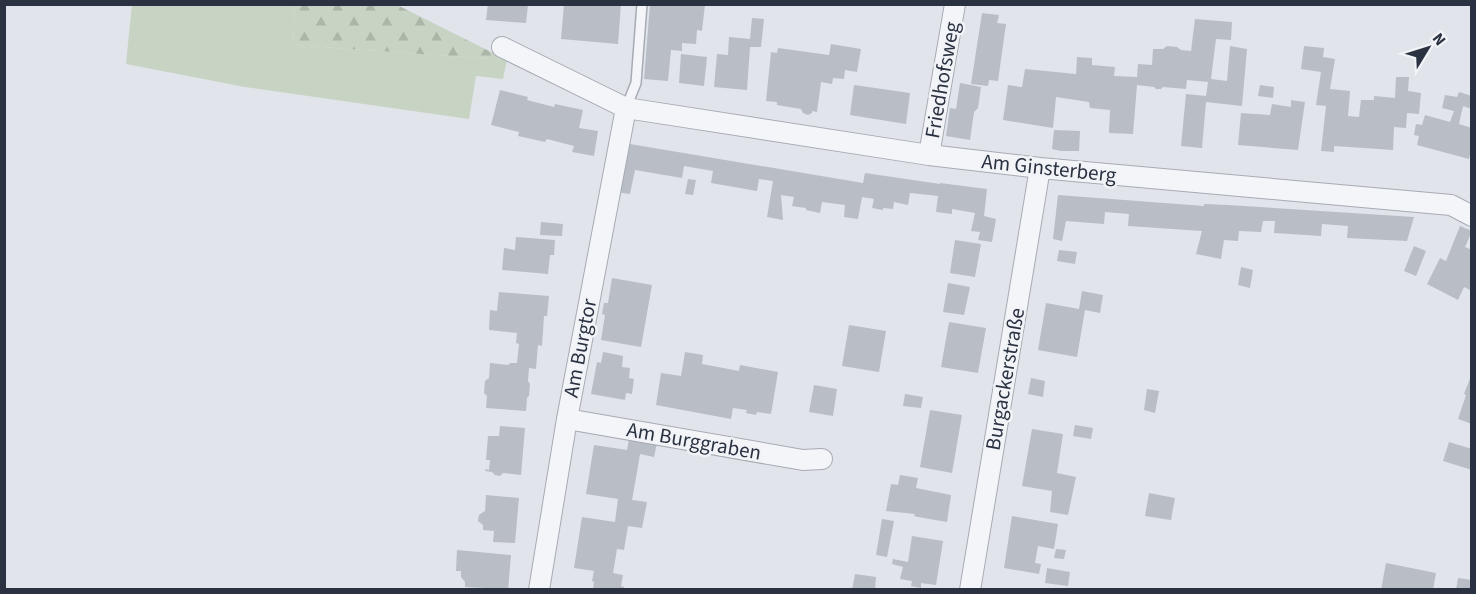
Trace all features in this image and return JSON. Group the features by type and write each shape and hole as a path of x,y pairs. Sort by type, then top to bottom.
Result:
{"street":[{"name":"Friedhofsweg","path":"929,155 955,4"},
{"name":"Am Ginsterberg","path":"502,47 626,108 929,155 1040,168 1451,205 1472,216"},
{"name":"Am Burgtor","path":"539,590 567,419 626,108"},
{"name":"Burgackerstraße","path":"970,590 1040,168"},
{"name":"Am Burggraben","path":"567,419 803,460 822,459"}],"lane":[{"path":"626,108 636,83 642,4"}],"green space":[{"path":"132,4 295,5 293,45 507,60 503,79 476,76 469,119 245,87 126,64"},
{"path":"295,5 397,5 507,60 293,45"}],"building":[{"path":"488,4 528,4 526,23 486,20"},
{"path":"564,4 621,4 618,44 561,39"},
{"path":"650,4 705,4 702,31 697,30 696,44 682,43 682,51 671,50 668,81 644,79"},
{"path":"982,13 999,15 997,23 1006,24 998,81 989,80 988,86 971,84"},
{"path":"752,18 764,19 761,47 750,47 747,90 714,87 717,54 728,55 729,37 750,39"},
{"path":"1195,19 1232,22 1231,40 1216,39 1211,79 1227,81 1230,46 1247,49 1242,106 1206,102 1202,148 1181,146 1186,94 1206,96 1208,82 1187,80 1186,89 1163,87 1156,89 1137,85 1133,134 1109,133 1110,110 1090,108 1089,102 1056,97 1053,128 1003,120 1008,85 1022,87 1025,69 1076,74 1077,57 1092,58 1092,65 1115,67 1114,76 1137,77 1138,64 1152,65 1153,49 1163,49 1167,46 1191,51"},
{"path":"831,44 861,49 857,72 845,70 844,79 833,78 832,84 821,82 817,112 812,111 808,115 801,109 766,101 771,52 777,53 778,48 829,55"},
{"path":"1304,46 1324,48 1323,57 1335,59 1330,89 1350,91 1348,116 1359,117 1361,100 1374,100 1374,96 1395,98 1396,77 1409,77 1408,91 1421,93 1419,114 1407,113 1406,128 1394,127 1393,150 1334,146 1334,152 1321,151 1326,106 1316,105 1321,72 1301,69"},
{"path":"681,54 707,57 704,86 679,83"},
{"path":"960,83 981,87 970,140 946,136 950,108 956,109"},
{"path":"854,85 910,93 906,124 850,115"},
{"path":"1260,85 1274,87 1273,98 1258,96"},
{"path":"500,90 554,107 555,104 583,110 579,128 598,131 594,156 572,152 574,146 547,139 545,142 518,136 519,132 491,125"},
{"path":"1459,92 1472,96 1472,109 1463,106 1459,124 1472,128 1472,147 1469,159 1417,145 1419,136 1414,135 1416,124 1422,125 1425,115 1450,122 1454,111 1442,108 1445,95 1457,97"},
{"path":"1291,100 1305,102 1298,150 1238,145 1241,113 1270,115 1272,104 1291,107"},
{"path":"1054,130 1080,131 1079,151 1052,149"},
{"path":"624,143 863,183 865,173 987,189 984,216 996,219 992,242 978,240 980,232 971,231 975,213 952,209 952,214 936,212 938,196 910,193 908,205 894,202 893,209 883,208 883,210 872,208 874,199 862,197 858,219 844,217 845,205 822,202 820,213 792,206 794,197 781,195 783,220 767,217 773,181 759,179 757,191 711,183 713,171 684,166 682,178 635,170 630,194 616,192"},
{"path":"688,179 696,180 693,195 685,194"},
{"path":"1058,195 1204,206 1204,204 1228,205 1414,217 1407,241 1347,238 1348,226 1322,224 1321,236 1274,233 1275,221 1263,221 1261,232 1239,231 1238,241 1224,240 1221,259 1196,254 1202,231 1128,226 1129,214 1105,212 1104,224 1066,221 1062,241 1053,239"},
{"path":"541,222 563,224 562,236 540,235"},
{"path":"1460,226 1472,231 1465,247 1472,250 1472,291 1464,287 1458,300 1427,284 1440,258 1446,261"},
{"path":"516,237 555,240 554,255 550,255 548,274 502,270 504,248 515,250"},
{"path":"955,240 981,244 975,277 950,273"},
{"path":"1414,246 1426,251 1416,276 1404,271"},
{"path":"1059,250 1077,252 1075,264 1057,261"},
{"path":"1241,267 1253,270 1250,288 1238,285"},
{"path":"612,278 652,285 641,347 601,340 605,315 602,314 604,303 608,303"},
{"path":"948,283 970,287 964,315 943,312"},
{"path":"1082,291 1103,295 1100,313 1085,310 1077,357 1038,350 1046,303 1079,309"},
{"path":"499,292 549,296 547,316 544,316 542,346 538,345 536,369 529,368 528,381 530,384 526,411 486,408 485,381 489,378 490,363 508,365 517,363 519,344 516,343 517,333 489,330 490,310 497,311"},
{"path":"949,322 986,328 978,373 941,367"},
{"path":"849,325 886,331 879,372 842,366"},
{"path":"603,352 623,356 622,367 630,368 629,378 634,379 632,394 626,393 625,400 591,394 597,362 601,363"},
{"path":"685,352 703,355 702,364 739,371 740,365 778,372 771,414 757,412 756,415 746,413 747,410 733,408 731,419 656,405 661,373 681,376"},
{"path":"1472,376 1472,424 1458,419"},
{"path":"1031,378 1045,381 1043,397 1028,394"},
{"path":"814,385 837,389 833,416 809,412"},
{"path":"1147,389 1159,391 1155,413 1144,410"},
{"path":"905,394 923,397 921,408 903,406"},
{"path":"930,410 962,415 952,473 920,467"},
{"path":"1075,425 1093,428 1091,439 1073,436"},
{"path":"500,426 525,428 521,475 503,473 500,476 485,471 489,470 490,460 486,460 488,436 499,436"},
{"path":"1032,429 1063,434 1057,473 1076,477 1068,515 1050,512 1052,491 1022,486"},
{"path":"629,439 657,443 654,457 640,454 632,500 647,502 642,528 628,526 624,550 617,549 613,573 623,575 621,586 624,590 593,590 594,571 574,568 582,517 615,522 618,499 586,494 594,445 627,450"},
{"path":"1449,442 1472,449 1472,470 1443,461"},
{"path":"900,475 918,478 916,488 951,495 947,522 914,516 915,514 886,511 891,484 898,485"},
{"path":"1149,493 1175,498 1171,520 1145,516"},
{"path":"486,495 519,498 515,543 493,542 494,531 483,530 483,525 478,521 479,515 485,511"},
{"path":"1012,516 1058,524 1054,549 1038,546 1035,563 1041,564 1039,574 1004,568"},
{"path":"882,519 894,521 887,557 876,555"},
{"path":"912,536 943,541 936,585 921,583 921,588 911,586 912,581 900,579 903,567 892,564 893,559 908,562"},
{"path":"1056,549 1066,550 1064,559 1054,558"},
{"path":"457,550 511,555 508,590 465,587 461,571 456,571"},
{"path":"1386,563 1436,573 1433,590 1381,590"},
{"path":"1047,568 1070,572 1068,586 1045,583"},
{"path":"855,574 876,577 875,590 852,590"},
{"path":"1458,578 1472,580 1472,590 1456,590"}]}
